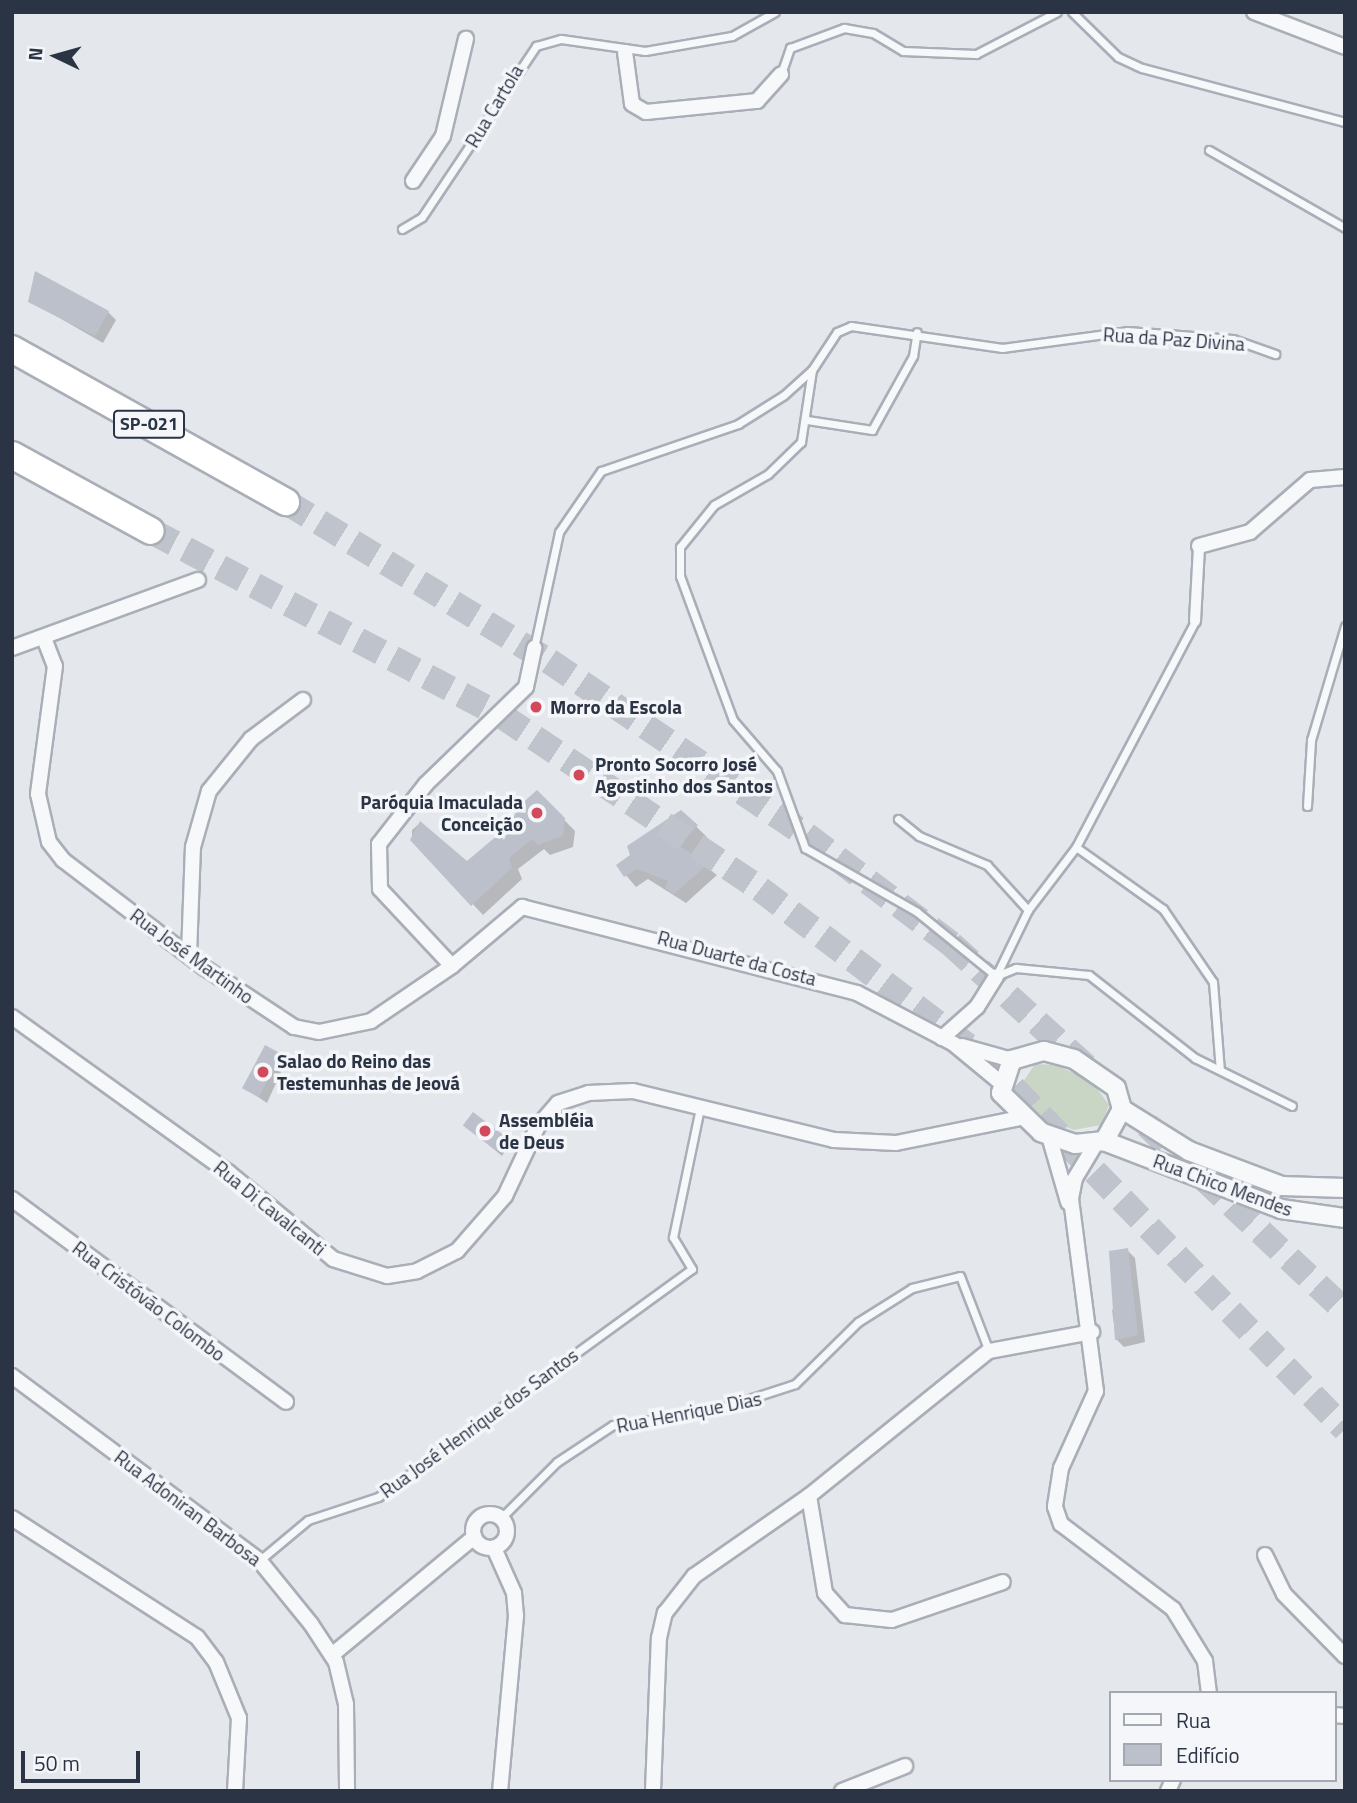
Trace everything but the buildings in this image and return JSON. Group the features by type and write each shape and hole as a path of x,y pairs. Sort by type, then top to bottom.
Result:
{"highway":[{"name":"SP-021","path":"12,349 286,502"},
{"path":"12,455 151,531"}],"street":[{"path":"1254,12 1274,16 1344,46"},
{"path":"413,181 443,136 466,39"},
{"path":"625,52 632,104 646,112 757,101 781,74"},
{"path":"1195,621 1199,546 1250,532 1310,480 1345,477"},
{"path":"12,648 198,580"},
{"name":"Rua José Martinho","path":"44,638 54,666 38,794 49,842 63,860 189,956 274,1016 319,1032 371,1021 452,966 522,907"},
{"path":"452,966 380,889 379,844 426,784 526,687 534,648"},
{"path":"189,956 193,847 209,791 251,739 303,700"},
{"name":"Rua Duarte da Costa","path":"522,907 809,976 857,993 948,1041 1000,1082"},
{"path":"948,1041 977,1007 996,976"},
{"name":"Rua Di Cavalcanti","path":"12,1017 228,1172 333,1259 387,1276 417,1271 457,1251 505,1196 525,1146 558,1103 588,1093 633,1091 834,1140 896,1143 1020,1118"},
{"name":"Rua Duarte da Costa","path":"948,1041 1012,1060"},
{"path":"1073,1220 1075,1178 1099,1143 1122,1109 1116,1088 1074,1059 1044,1051 1012,1060 1000,1082 1020,1118 1049,1136 1099,1143"},
{"name":"Rua Chico Mendes","path":"1122,1109 1188,1151 1282,1186 1345,1188"},
{"path":"1049,1136 1073,1220 1092,1332 1096,1391 1061,1468 1055,1507 1061,1524 1173,1609 1205,1661 1209,1691"},
{"name":"Rua Chico Mendes","path":"1099,1143 1238,1195 1312,1216 1345,1219"},
{"name":"Rua Cristóvão Colombo","path":"12,1199 286,1402"},
{"path":"653,1791 666,1613 694,1576 809,1496 989,1351 1092,1332"},
{"name":"Rua Adoniran Barbosa","path":"12,1376 259,1560 332,1656 350,1736 347,1791"},
{"path":"809,1496 825,1592 845,1615 892,1620 1003,1582"},
{"path":"12,1518 197,1637 216,1662 239,1718 235,1791"},
{"path":"332,1656 474,1537 478,1518 500,1518 507,1537 494,1548"},
{"path":"474,1537 494,1548 514,1593 516,1616 500,1791"},
{"path":"1265,1555 1284,1594 1345,1656"},
{"path":"842,1791 905,1766"}],"lane":[{"name":"Rua Cartola","path":"402,229 422,218 536,46 576,39 625,52 732,36 775,12"},
{"path":"781,74 790,48 844,28 873,33 903,51 976,54 1058,12"},
{"path":"1072,12 1118,57 1142,68 1345,122"},
{"path":"1209,150 1345,228"},
{"name":"Rua da Paz Divina","path":"534,648 559,532 601,471 738,424 811,370 837,332 851,326 917,332 1002,348 1127,331 1233,339 1275,354"},
{"path":"807,420 872,430 913,356 917,332"},
{"path":"811,370 807,420 801,442 768,474 714,505 680,547 680,576 713,677 733,720 777,771 805,848 917,912 996,976"},
{"path":"996,976 1028,910 1076,847 1195,621"},
{"path":"1307,806 1311,740 1345,626"},
{"path":"898,819 919,836 987,864 1028,910"},
{"path":"1076,847 1163,909 1213,982 1220,1070"},
{"path":"996,976 1016,968 1089,975 1220,1070 1292,1106"},
{"name":"Rua José Henrique dos Santos","path":"259,1560 308,1520 378,1497 692,1269 673,1237 700,1108"},
{"name":"Rua Henrique Dias","path":"500,1518 557,1462 613,1425 709,1412 795,1384 858,1322 912,1288 960,1276 989,1351"}],"green space":[{"path":"1035,1064 1057,1065 1093,1083 1109,1105 1101,1125 1074,1130 1045,1119 1030,1105 1021,1085"}],"tunnel":[{"path":"286,502 549,661 806,835 951,944 1094,1074"},
{"path":"151,531 502,716 760,889 986,1060 1345,1429"},
{"path":"1147,1125 1345,1311"}],"place":[{"name":"Morro da Escola","path":"536,707"},
{"name":"Pronto Socorro José Agostinho dos Santos","path":"579,775"},
{"name":"Paróquia Imaculada Conceição","path":"537,813"},
{"name":"Salao do Reino das Testemunhas de Jeová","path":"263,1072"},
{"name":"Assembléia de Deus","path":"485,1131"}]}
